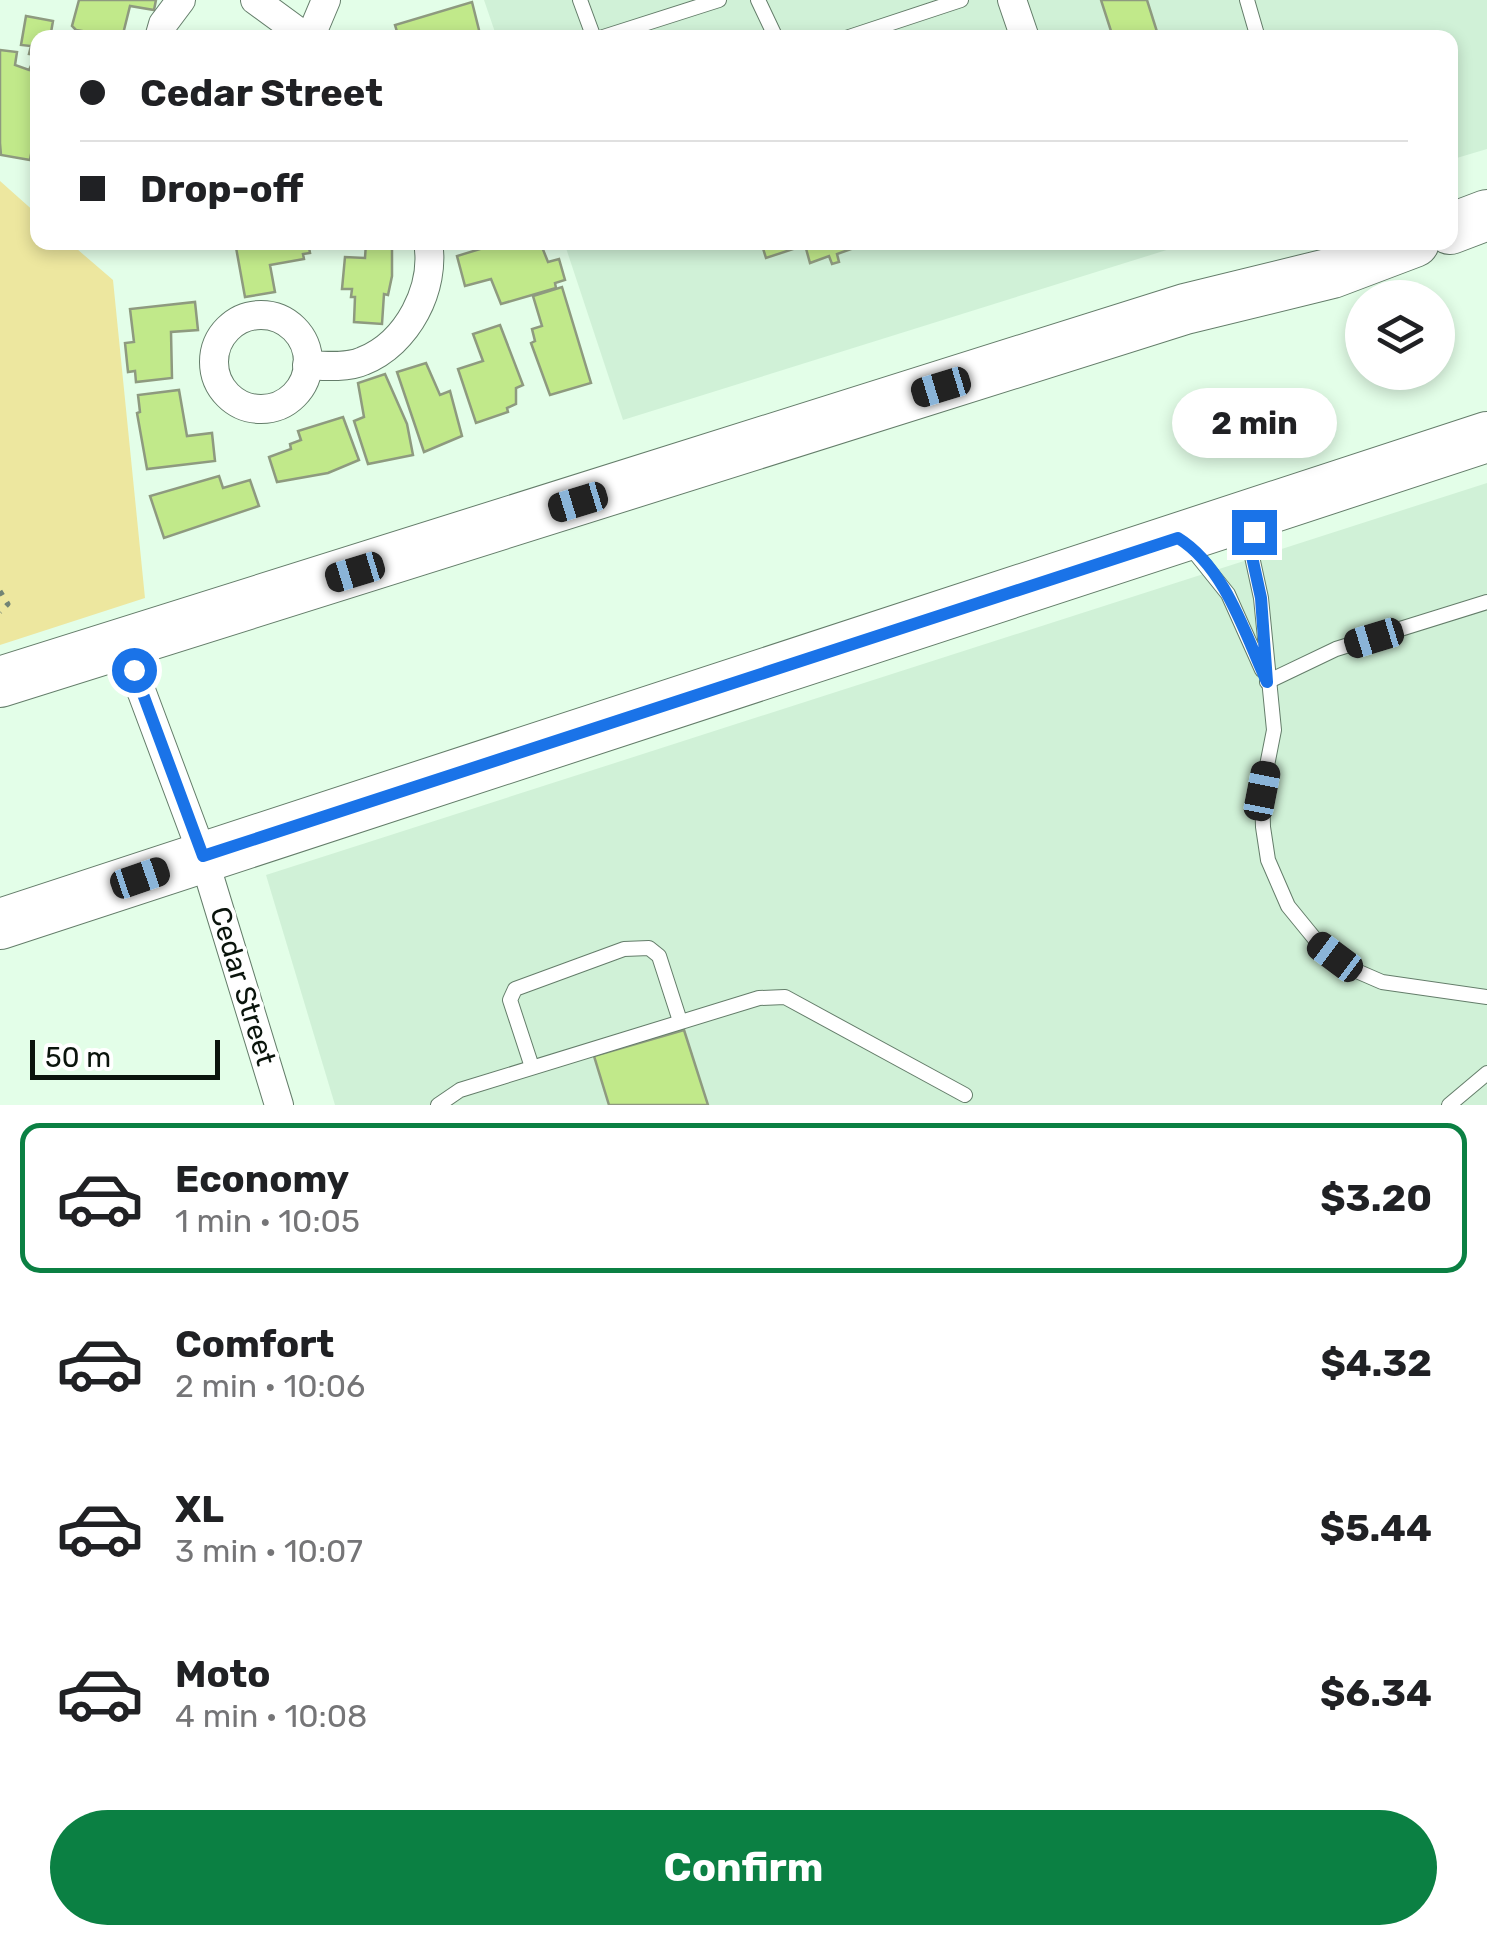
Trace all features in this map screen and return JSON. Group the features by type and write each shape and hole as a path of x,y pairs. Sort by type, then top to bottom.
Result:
{"highway":[{"path":"1458,226 1487,215"},
{"path":"0,682 1186,309 1386,250"},
{"path":"0,924 1487,437"}],"street":[{"path":"161,30 181,0"},
{"path":"256,0 297,30"},
{"path":"312,30 326,0"},
{"path":"1012,0 1022,30"},
{"path":"307,366 363,362 397,337 417,312 432,266 429,250"},
{"name":"Cedar Street","path":"122,642 203,856 280,1105"}],"lane":[{"path":"580,0 593,30"},
{"path":"623,30 719,0"},
{"path":"758,0 772,30"},
{"path":"870,30 960,0"},
{"path":"1250,1 1256,30"},
{"path":"1256,512 1251,552 1261,598 1274,730 1262,791 1263,827 1268,860 1288,906 1319,944 1352,969 1382,982 1487,997"},
{"path":"1178,538 1188,544 1228,594 1267,682"},
{"path":"1267,682 1336,649 1487,602"},
{"path":"532,1067 510,1000 516,988 624,949 650,948 659,956 680,1021"},
{"path":"438,1105 460,1090 532,1067 758,998 785,997 965,1096"},
{"path":"1449,1105 1487,1072"}],"path":[{"path":"0,591 8,604 0,612"}],"shaded area":[{"path":"484,0 1487,0 1487,149 1458,158 1458,30 494,30"},
{"path":"0,181 30,208 30,250 78,250 113,280 145,598 0,645"},
{"path":"567,250 1167,250 623,420"},
{"path":"1487,483 1487,1105 335,1105 266,875"}],"building":[{"path":"79,0 156,0 154,10 130,6 124,30 76,30 72,26"},
{"path":"1101,0 1147,0 1156,30 1111,30"},
{"path":"472,2 479,30 397,30 395,25"},
{"path":"26,16 53,21 51,30 30,30 30,46 21,45"},
{"path":"0,50 17,52 15,65 29,70 30,160 1,155"},
{"path":"236,250 309,250 303,254 304,259 270,265 275,292 245,297"},
{"path":"366,250 392,250 392,276 388,295 384,294 382,324 354,322 355,297 351,297 352,289 342,289 345,257 365,258"},
{"path":"477,250 543,250 548,262 559,259 565,280 555,283 556,288 501,304 491,279 465,286 457,256"},
{"path":"764,250 790,250 766,258"},
{"path":"806,250 848,250 837,254 839,262 832,264 829,256 810,263"},
{"path":"562,287 591,383 550,395 531,343 535,341 532,329 542,326 533,296"},
{"path":"195,302 198,330 171,332 172,378 136,382 135,371 128,372 125,343 134,342 130,309"},
{"path":"500,325 523,385 516,388 516,404 507,408 508,412 476,423 458,369 483,361 473,334"},
{"path":"426,363 440,395 450,391 462,436 424,452 397,372"},
{"path":"385,374 407,424 413,455 368,464 354,421 364,417 358,383"},
{"path":"179,390 187,436 212,433 215,461 147,469 137,413 138,395"},
{"path":"343,417 359,460 328,473 277,482 269,457 291,449 290,444 301,440 298,431"},
{"path":"219,476 223,488 250,480 259,506 164,538 150,496"},
{"path":"684,1030 708,1105 609,1105 594,1056"}],"route":[{"path":"134,670 203,856 1178,538 1188,544 1228,594 1267,682 1261,598 1251,552 1254,532"}]}
